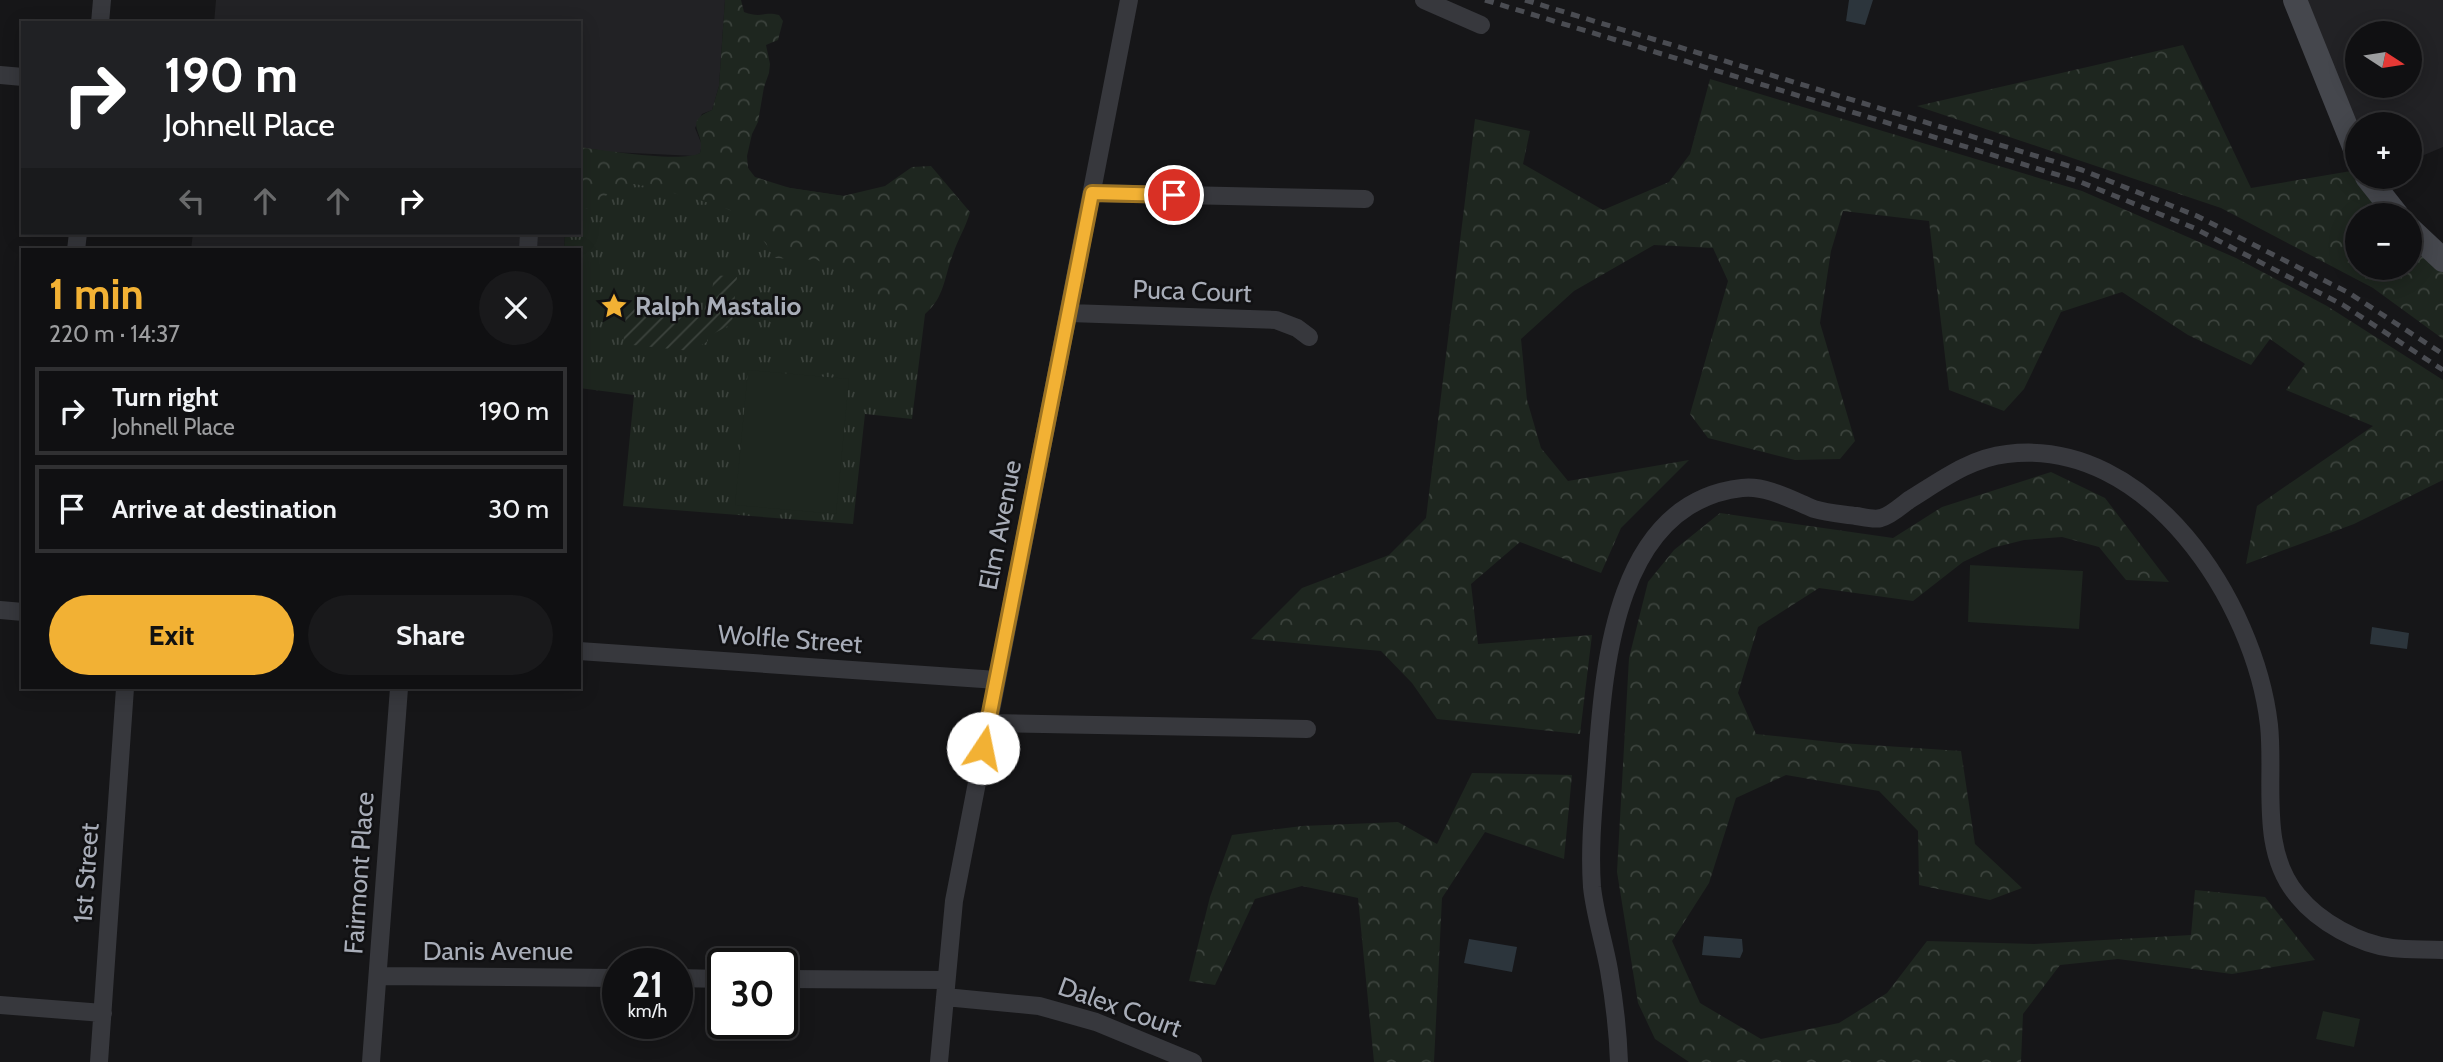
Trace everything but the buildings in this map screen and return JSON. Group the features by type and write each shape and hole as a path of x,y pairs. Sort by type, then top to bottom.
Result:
{"street":[{"path":"100,21 102,0"},
{"name":"Elm Avenue","path":"939,1062 954,901 1129,0"},
{"path":"1423,0 1481,25"},
{"path":"2295,0 2345,124"},
{"path":"0,75 21,77"},
{"path":"2376,189 2388,203"},
{"path":"1092,193 1365,200"},
{"path":"2422,240 2443,260"},
{"name":"Puca Court","path":"1069,313 1276,320 1297,328 1309,337"},
{"path":"1619,1062 1610,975 1593,891 1591,849 1607,662 1619,608 1635,568 1647,547 1683,508 1718,491 1749,487 1788,497 1819,510 1880,519 1962,467 1989,457 2010,453 2043,453 2079,460 2110,473 2147,498 2187,539 2217,577 2248,637 2269,725 2275,849 2287,879 2298,897 2324,920 2366,942 2391,948 2443,950"},
{"path":"0,610 21,612"},
{"name":"Wolfle Street","path":"581,651 997,680"},
{"name":"1st Street","path":"99,1062 125,689"},
{"name":"Fairmont Place","path":"371,1062 399,689"},
{"path":"988,723 1307,729"},
{"name":"Danis Avenue","path":"378,976 602,978"},
{"path":"798,980 945,989"},
{"name":"Dalex Court","path":"945,989 1039,1006 1096,1022 1194,1062"},
{"path":"0,1005 103,1013"}],"shaded area":[{"path":"216,0 725,0 719,86 712,110 702,114 695,128 702,145 700,153 695,156 610,152 581,147 581,21 214,21"},
{"path":"1849,0 1873,0 1865,25 1846,21"},
{"path":"2294,0 2443,0 2443,147 2422,156 2422,112 2351,112"},
{"path":"193,235 565,235 564,248 191,248"},
{"path":"2372,627 2409,633 2407,649 2370,644"},
{"path":"1704,936 1742,939 1743,951 1740,958 1702,955"},
{"path":"1469,939 1517,947 1512,972 1464,963"}],"green space":[{"path":"725,0 741,0 744,12 779,15 783,21 778,40 766,45 769,73 747,156 748,168 755,177 790,188 843,196 885,186 912,167 931,166 970,212 937,301 925,314 893,311 863,299 831,267 817,260 775,258 744,220 732,211 714,205 632,184 616,188 594,206 587,209 581,207 581,147 677,157 700,153 696,124 698,119 712,110 719,86"},
{"path":"2183,45 2251,188 2345,172 2345,189 2374,189 2386,203 2345,203 2345,273 2221,208 1917,106"},
{"path":"1710,79 2082,191 2236,258 2327,306 2443,380 2443,480 2354,524 2246,564 2257,506 2373,426 2286,390 2305,364 2270,339 2251,365 2188,335 2122,292 2061,312 2024,389 2004,411 1949,390 1929,221 1843,211 1831,251 1820,323 1855,441 1840,459 1795,460 1708,438 1690,414 1728,281 1713,248 1654,245 1574,291 1521,339 1527,400 1541,448 1568,481 1689,460 1621,528 1601,573 1520,542 1471,584 1478,644 1592,635 1580,734 1437,719 1412,683 1381,651 1251,639 1302,588 1389,555 1426,518 1475,119 1530,131 1523,164 1603,210 1669,182 1690,154"},
{"path":"581,160 704,175 938,210 912,419 865,414 853,524 623,506 634,395 581,388 581,248 564,248 565,235 581,235"},
{"path":"2422,241 2443,261 2443,339 2358,280 2422,280"},
{"path":"714,275 737,277 732,324 707,337 707,342 691,351 623,344 627,308 709,317"},
{"path":"748,370 849,379 836,514 735,505"},
{"path":"2051,472 2105,498 2169,582 2126,580 2099,547 2062,537 2024,540 1992,548 1963,562 1913,601 1819,588 1758,627 1738,693 1756,734 1961,751 1975,844 2022,888 1990,900 1919,885 1918,831 1879,791 1786,775 1736,798 1709,883 1672,941 1700,1003 1761,1039 1839,1023 1887,993 1927,941 2034,944 2191,935 2195,890 2265,897 2315,960 2232,974 2118,959 2060,965 2023,1014 2021,1062 1689,1062 1655,1039 1638,1003 1617,872 1629,658 1648,582 1674,550 1720,513 1893,538 1942,507"},
{"path":"1970,565 2083,571 2079,629 1968,622"},
{"path":"1472,773 1572,775 1564,859 1485,832 1442,898 1434,1062 1374,1062 1358,898 1302,886 1255,899 1215,985 1189,981 1210,897 1232,835 1302,826 1398,822 1437,844"},
{"path":"2323,1011 2360,1019 2354,1047 2316,1039"}],"railway":[{"path":"1485,0 2078,181 2194,228 2343,305 2443,370"},
{"path":"1525,0 2082,170 2197,216 2349,293 2443,354"}],"place":[{"name":"Ralph Mastalio","path":"614,306"}],"route":[{"path":"983,748 1092,193 1174,195"}]}
